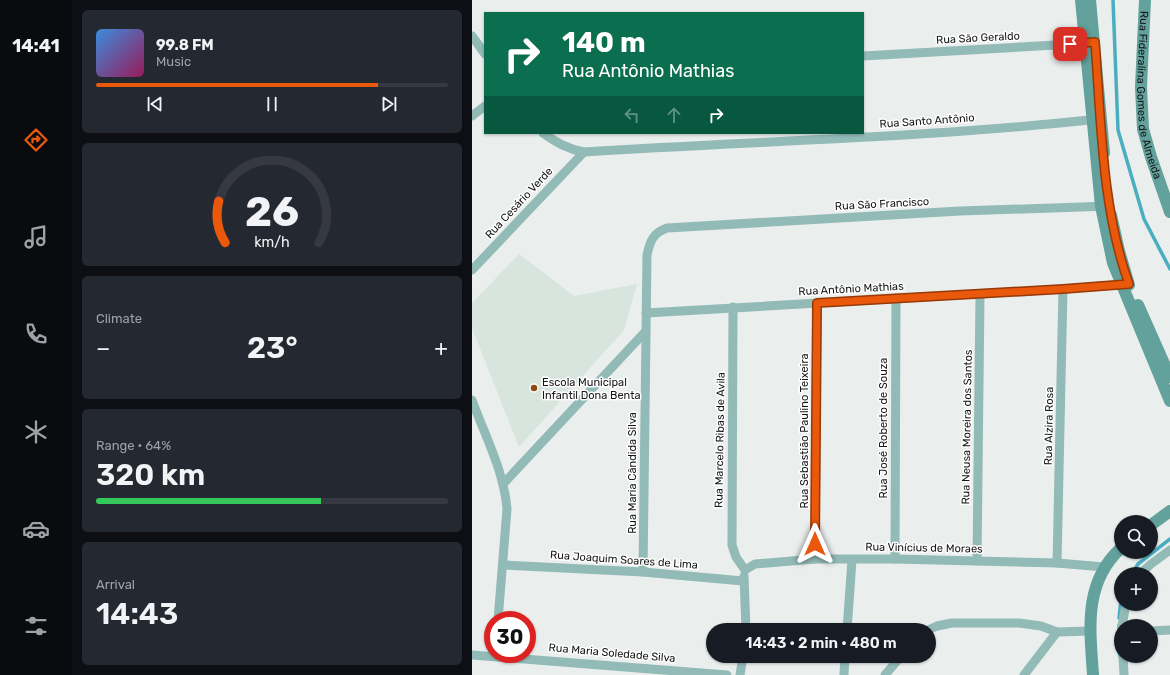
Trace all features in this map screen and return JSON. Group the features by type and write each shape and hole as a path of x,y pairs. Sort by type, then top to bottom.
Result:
{"street":[{"path":"1081,0 1090,43"},
{"path":"1090,0 1090,43 1106,206 1106,236 1170,401"},
{"name":"Rua Fideralina Gomes de Almeida","path":"1146,0 1141,87 1143,129 1170,212"},
{"path":"472,36 484,53"},
{"name":"Rua São Geraldo","path":"864,56 1090,43"},
{"path":"472,116 484,107"},
{"name":"Rua Santo Antônio","path":"544,134 558,144 584,152 846,139 1009,128 1097,119"},
{"name":"Rua Cesário Verde","path":"472,270 584,152"},
{"name":"Rua São Francisco","path":"656,232 667,228 960,211 1106,206"},
{"name":"Rua Maria Cândida Silva","path":"644,572 645,332 647,255 650,242 656,232"},
{"path":"1125,284 1170,377"},
{"name":"Rua Antônio Mathias","path":"646,313 1063,289 1125,284"},
{"name":"Rua Alzira Rosa","path":"1057,563 1063,289"},
{"name":"Rua Neusa Moreira dos Santos","path":"977,561 980,294"},
{"name":"Rua José Roberto de Souza","path":"895,559 896,298"},
{"name":"Rua Sebastião Paulino Teixeira","path":"815,559 817,303"},
{"name":"Rua Marcelo Ribas de Avila","path":"733,307 732,545 736,558 745,570"},
{"path":"504,483 645,332"},
{"path":"472,400 504,483 507,510 499,611"},
{"path":"1158,520 1170,511"},
{"path":"1148,567 1170,550"},
{"path":"1093,675 1090,631 1092,605 1096,586 1104,567 1114,556"},
{"name":"Rua Vinícius de Moraes","path":"745,570 755,564 815,559 895,559 1057,563 1104,567"},
{"path":"848,623 852,560"},
{"name":"Rua Joaquim Soares de Lima","path":"503,565 644,572 743,581"},
{"path":"745,570 743,581 746,600 746,623"},
{"path":"936,626 952,622 1004,623 1041,626 1057,632 1090,631"},
{"path":"1158,631 1170,630"},
{"path":"1024,675 1057,632"},
{"name":"Rua Maria Soledade Silva","path":"472,655 484,655"},
{"name":"Rua Maria Soledade Silva","path":"536,659 727,675"},
{"path":"740,675 742,663"},
{"path":"844,675 845,663"},
{"path":"885,675 895,663"},
{"path":"1123,663 1124,675"}],"shaded area":[{"name":"Escola Municipal Infantil Dona Benta","path":"519,254 574,296 637,284 624,330 519,447 472,328 472,303"}],"waterway":[{"path":"1113,0 1118,130 1144,219 1170,269"},
{"path":"1136,567 1170,539"},
{"path":"1119,618 1120,611"}],"place":[{"name":"Escola Municipal Infantil Dona Benta","path":"534,388"}],"route":[{"path":"815,544 817,303 1129,284 1118,251 1110,206 1095,42 1070,44"}]}
